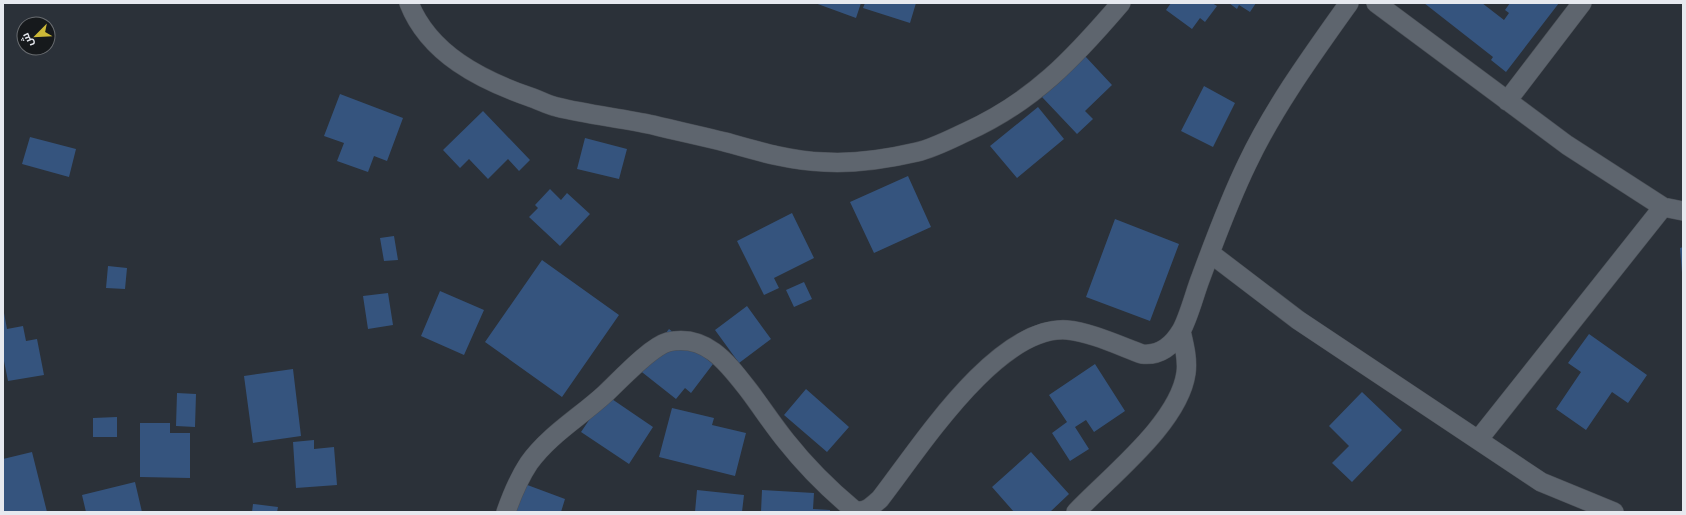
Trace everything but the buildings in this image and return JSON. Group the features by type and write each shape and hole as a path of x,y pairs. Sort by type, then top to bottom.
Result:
{"street":[{"path":"409,3 421,26 432,41 447,55 467,68 504,88 557,107 623,118 790,158 824,162 847,162 877,160 919,151 954,138 990,121 1016,106 1079,51 1121,3"},
{"path":"506,512 515,489 529,463 550,440 600,398 655,348 679,340 700,344 714,351 728,363 786,441 832,490 854,510 862,512 880,499 950,406 967,388 1009,351 1030,337 1049,332 1067,330 1084,333 1142,354 1152,355 1165,349 1181,331 1210,253 1247,164 1280,104 1349,3"},
{"path":"1376,3 1568,145 1663,207 1683,211"},
{"path":"1507,101 1582,3"},
{"path":"1478,440 1663,207"},
{"path":"1210,253 1298,320 1541,482 1614,512"},
{"path":"1076,512 1147,441 1176,401 1186,372 1186,355 1181,331"}]}
